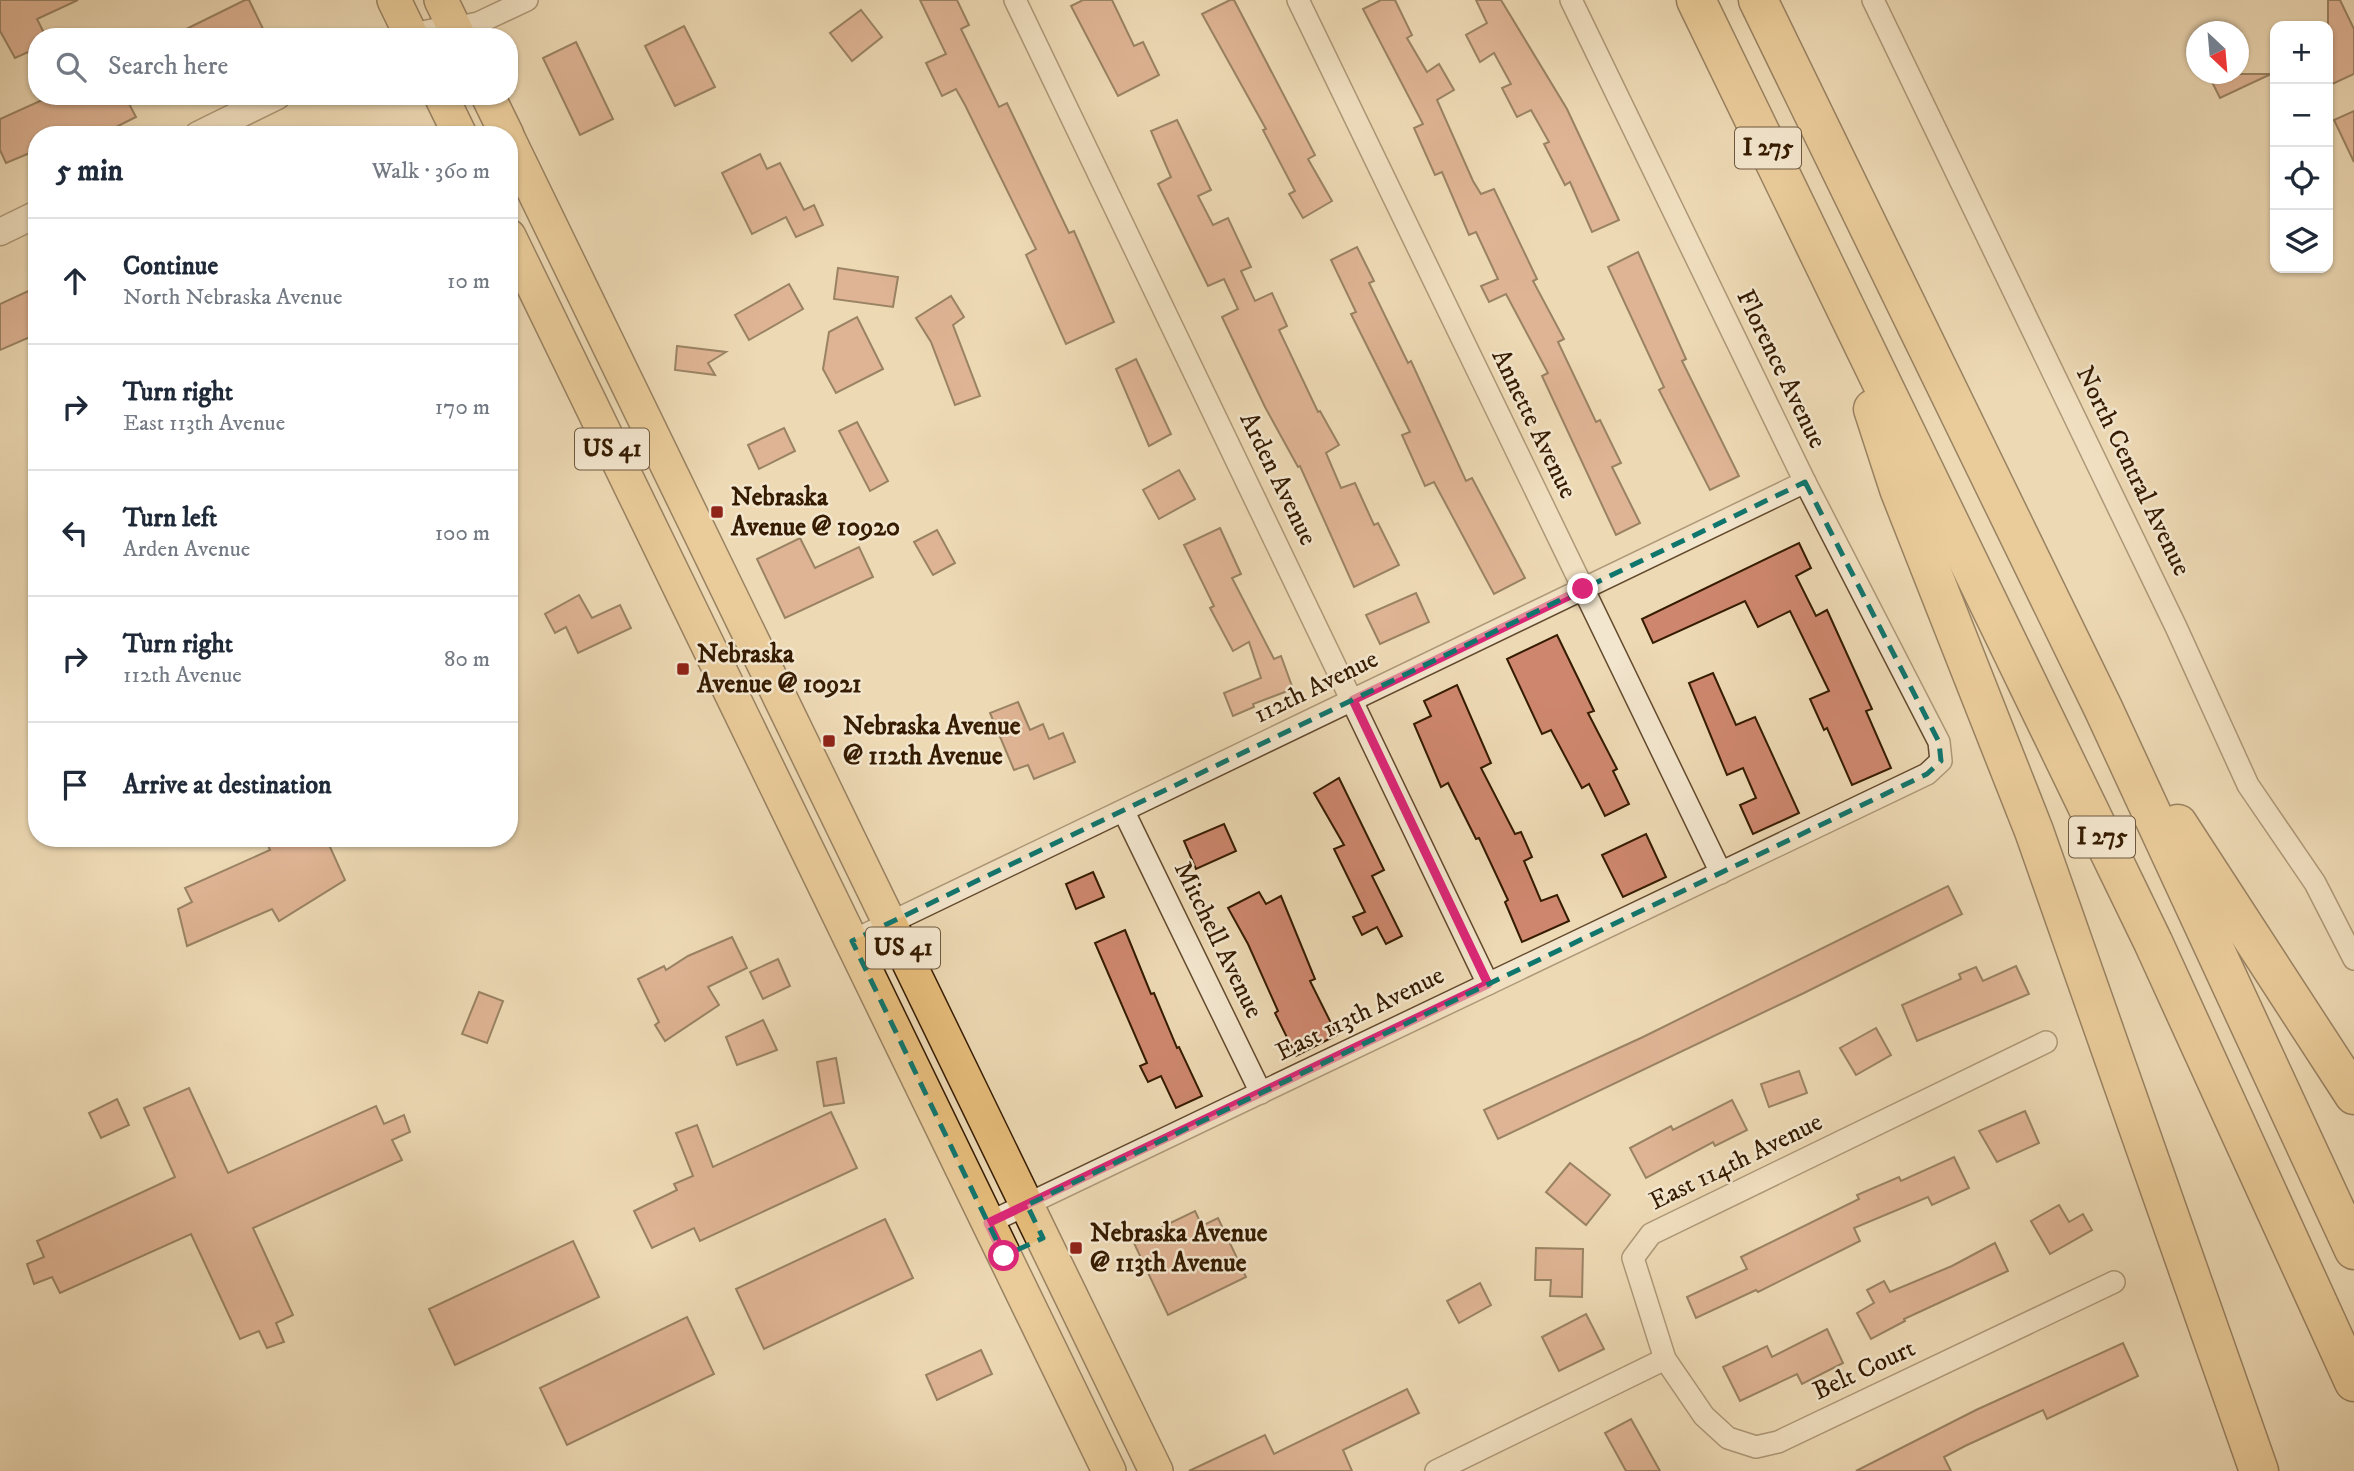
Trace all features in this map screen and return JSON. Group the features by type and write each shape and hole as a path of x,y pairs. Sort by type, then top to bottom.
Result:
{"highway":[{"name":"I 275","path":"1696,0 2152,942 2354,1382"},
{"name":"I 275","path":"1758,0 2103,708 2354,1250"},
{"path":"1840,296 1899,489 2038,842 2126,1100 2259,1471"},
{"path":"2103,708 2354,1096"}],"main road":[{"path":"394,0 408,28"},
{"path":"445,105 456,126"},
{"path":"492,105 503,126"},
{"name":"US 41","path":"518,158 1156,1471"},
{"name":"US 41","path":"518,255 1109,1471"},
{"path":"573,369 612,350"},
{"path":"1004,1256 1043,1238"}],"street":[{"path":"434,28 451,21 478,23 527,0"},
{"name":"Arden Avenue","path":"1015,0 1488,984"},
{"name":"Annette Avenue","path":"1298,0 1721,873"},
{"name":"Florence Avenue","path":"1571,0 1805,482 1939,742 1941,761"},
{"name":"North Central Avenue","path":"1873,0 2176,626 2248,785 2315,883 2354,959"},
{"path":"216,126 258,105"},
{"path":"0,232 28,218"},
{"name":"112th Avenue","path":"852,941 1805,482"},
{"name":"East 113th Avenue","path":"988,1223 1927,774 1941,761"},
{"name":"Mitchell Avenue","path":"1124,812 1261,1093"},
{"name":"East 114th Avenue","path":"1665,1359 1633,1258 1651,1234 2046,1042"},
{"name":"Belt Court","path":"1665,1359 1704,1416 1728,1438 1756,1447 1778,1442 2114,1282"},
{"path":"1436,1471 1665,1359"}],"highlighted area":[{"path":"1805,482 1939,742 1941,761 1927,774 1027,1205 1043,1238 1004,1256 852,941"}],"building":[{"path":"0,0 78,0 37,19 42,28 28,28 28,52 15,58 0,31"},
{"path":"249,0 263,28 188,28"},
{"path":"920,0 957,0 969,25 961,29 999,107 1007,103 1069,233 1074,231 1114,322 1066,344 1026,255 1036,249 965,105 956,89 942,96 926,63 946,54"},
{"path":"1083,0 1112,0 1134,46 1143,42 1159,75 1118,96 1071,6"},
{"path":"1234,0 1315,155 1308,159 1332,201 1303,218 1289,194 1295,191 1263,130 1266,129 1202,14"},
{"path":"1381,0 1395,0 1412,35 1407,38 1427,72 1439,64 1454,90 1437,100 1473,181 1481,194 1494,189 1537,279 1533,281 1564,339 1558,342 1596,422 1600,420 1621,463 1612,467 1640,523 1616,535 1542,376 1548,373 1506,294 1489,302 1481,286 1498,279 1476,232 1469,235 1442,172 1435,175 1414,128 1423,124 1363,9"},
{"path":"1476,0 1501,0 1567,109 1619,220 1592,232 1570,182 1565,185 1544,144 1549,142 1531,110 1517,117 1502,88 1511,84 1494,53 1480,62 1466,35 1487,23"},
{"path":"2328,0 2340,0 2354,29 2354,74 2333,84 2333,21 2328,21"},
{"path":"861,10 882,37 852,61 830,33"},
{"path":"684,26 715,87 675,106 645,46"},
{"path":"576,42 613,119 580,135 543,58"},
{"path":"2249,74 2270,74 2270,74 2220,98 2213,84 2249,84"},
{"path":"31,105 130,105 136,117 118,126 28,126 28,154 6,163 0,150 0,119"},
{"path":"2354,111 2354,162 2334,120"},
{"path":"1177,120 1211,190 1198,196 1213,225 1228,218 1251,267 1241,271 1255,301 1272,293 1287,326 1279,330 1318,412 1320,411 1339,445 1326,453 1341,488 1355,483 1374,525 1378,523 1399,565 1354,587 1300,466 1298,467 1265,407 1222,317 1238,309 1224,279 1208,286 1158,184 1171,177 1151,131"},
{"path":"760,154 767,169 780,163 804,210 814,205 823,225 796,237 786,217 752,234 722,173"},
{"path":"1357,247 1374,281 1369,283 1408,363 1411,361 1466,481 1472,478 1525,578 1494,594 1434,482 1425,486 1402,435 1410,432 1351,314 1356,312 1331,260"},
{"path":"1638,252 1686,359 1682,361 1739,476 1710,490 1659,390 1664,387 1608,267"},
{"path":"838,268 898,277 893,307 834,299"},
{"path":"789,284 803,309 749,340 735,315"},
{"path":"28,291 28,338 0,350 0,304"},
{"path":"951,296 964,317 953,325 980,396 955,405 931,342 916,318"},
{"path":"857,317 883,369 836,393 823,369 829,332"},
{"path":"677,346 726,352 708,363 715,375 675,370"},
{"path":"1136,359 1171,434 1149,446 1116,369"},
{"path":"857,422 888,481 870,491 839,431"},
{"path":"784,428 795,451 759,469 748,445"},
{"path":"1179,470 1195,499 1159,519 1143,490"},
{"path":"1220,528 1241,574 1232,578 1274,659 1281,656 1293,689 1253,704 1254,707 1233,716 1224,693 1261,678 1249,642 1233,651 1210,608 1214,606 1184,545"},
{"path":"937,530 955,563 933,575 914,542"},
{"path":"800,538 815,568 859,547 873,577 785,618 757,559"},
{"path":"1799,543 1811,568 1796,576 1816,616 1827,610 1872,709 1866,711 1891,768 1852,785 1827,728 1824,730 1810,699 1829,691 1790,611 1758,627 1745,601 1653,643 1642,619"},
{"path":"1416,593 1429,622 1380,644 1366,615"},
{"path":"579,595 592,618 620,605 631,628 578,653 566,627 555,633 545,614"},
{"path":"1557,635 1594,711 1588,713 1617,769 1613,771 1629,804 1605,816 1589,784 1582,788 1551,730 1542,734 1507,659"},
{"path":"1713,673 1736,725 1755,717 1799,813 1753,834 1740,805 1756,798 1743,768 1727,775 1689,683"},
{"path":"1457,685 1491,763 1481,768 1515,834 1521,832 1532,857 1524,861 1541,901 1557,895 1569,921 1522,942 1505,902 1508,900 1479,838 1476,839 1448,783 1441,787 1414,724 1431,716 1424,701"},
{"path":"1018,702 1030,730 1043,724 1049,739 1063,733 1075,762 1034,779 1028,765 1014,770 990,713"},
{"path":"1339,778 1384,870 1372,876 1402,936 1386,944 1377,927 1362,935 1353,917 1365,912 1334,849 1344,845 1314,793"},
{"path":"1224,824 1236,851 1196,869 1184,841"},
{"path":"1646,834 1666,877 1623,897 1602,855"},
{"path":"269,847 330,847 345,880 279,921 272,909 187,946 178,909 192,902 185,888 270,850"},
{"path":"1093,872 1104,897 1076,909 1066,884"},
{"path":"1948,886 1962,914 1804,993 1498,1139 1484,1110 1643,1037"},
{"path":"1259,892 1266,904 1281,896 1315,979 1310,981 1337,1035 1296,1056 1275,1013 1278,1011 1248,944 1228,908"},
{"path":"1125,930 1151,994 1154,993 1177,1048 1179,1047 1202,1096 1176,1108 1161,1076 1148,1082 1140,1066 1147,1063 1095,943"},
{"path":"732,937 747,968 708,987 719,1005 665,1041 655,1025 659,1022 638,979 664,966 666,970 688,956"},
{"path":"778,959 790,986 763,999 750,972"},
{"path":"2016,966 2029,994 1917,1041 1902,1005 1961,979 1959,974 1976,967 1983,981"},
{"path":"479,992 503,1001 487,1043 462,1034"},
{"path":"763,1020 777,1050 737,1065 726,1037"},
{"path":"1876,1028 1891,1055 1856,1075 1840,1048"},
{"path":"836,1058 844,1103 824,1106 817,1062"},
{"path":"1799,1071 1807,1093 1769,1107 1761,1084"},
{"path":"189,1088 228,1173 376,1106 384,1124 404,1115 410,1132 392,1140 402,1160 253,1228 293,1315 276,1323 284,1342 267,1348 259,1331 240,1339 191,1234 60,1293 52,1277 34,1284 27,1264 44,1257 37,1241 175,1177 144,1108"},
{"path":"117,1099 129,1125 101,1138 89,1113"},
{"path":"1732,1100 1747,1130 1715,1146 1713,1142 1646,1178 1630,1148 1671,1126 1673,1130"},
{"path":"2025,1111 2039,1143 1997,1162 1979,1131"},
{"path":"831,1112 857,1168 700,1241 694,1228 652,1248 634,1211 677,1190 674,1184 693,1176 676,1133 697,1125 713,1167"},
{"path":"1954,1157 1969,1188 1932,1205 1928,1197 1854,1228 1860,1241 1758,1292 1756,1290 1696,1318 1687,1297 1747,1269 1741,1257 1859,1199 1857,1195 1899,1177 1901,1181"},
{"path":"1570,1163 1610,1195 1586,1225 1546,1192"},
{"path":"2059,1205 2069,1222 2083,1214 2092,1230 2050,1254 2031,1221"},
{"path":"1195,1211 1202,1226 1218,1218 1246,1277 1168,1315 1133,1241"},
{"path":"885,1219 913,1278 764,1349 736,1289"},
{"path":"573,1241 599,1297 455,1365 429,1309"},
{"path":"1995,1243 2008,1271 1904,1319 1905,1321 1871,1339 1857,1313 1874,1303 1867,1290 1884,1281 1890,1292 1952,1266"},
{"path":"1536,1248 1583,1249 1582,1297 1550,1296 1551,1280 1535,1280"},
{"path":"1480,1283 1491,1305 1459,1323 1447,1301"},
{"path":"1586,1314 1604,1349 1559,1371 1542,1337"},
{"path":"687,1317 714,1374 567,1445 540,1388"},
{"path":"1827,1329 1843,1363 1802,1384 1797,1374 1740,1401 1723,1367 1767,1346 1772,1357"},
{"path":"2123,1343 2138,1376 2047,1419 2043,1410 1965,1446 1944,1457 1951,1471 1856,1471 1976,1410"},
{"path":"981,1350 992,1374 937,1400 926,1375"},
{"path":"1407,1389 1419,1413 1343,1450 1352,1471 1189,1471 1265,1435 1274,1454"},
{"path":"1631,1419 1660,1471 1626,1471 1605,1433"}],"place":[{"name":"Nebraska Avenue @ 10920","path":"717,512"},
{"name":"Nebraska Avenue @ 10921","path":"683,669"},
{"name":"Nebraska Avenue @ 112th Avenue","path":"829,741"},
{"name":"Nebraska Avenue @ 113th Avenue","path":"1076,1248"}],"route":[{"path":"1004,1256 988,1223 1488,984 1353,700 1583,589"}]}
